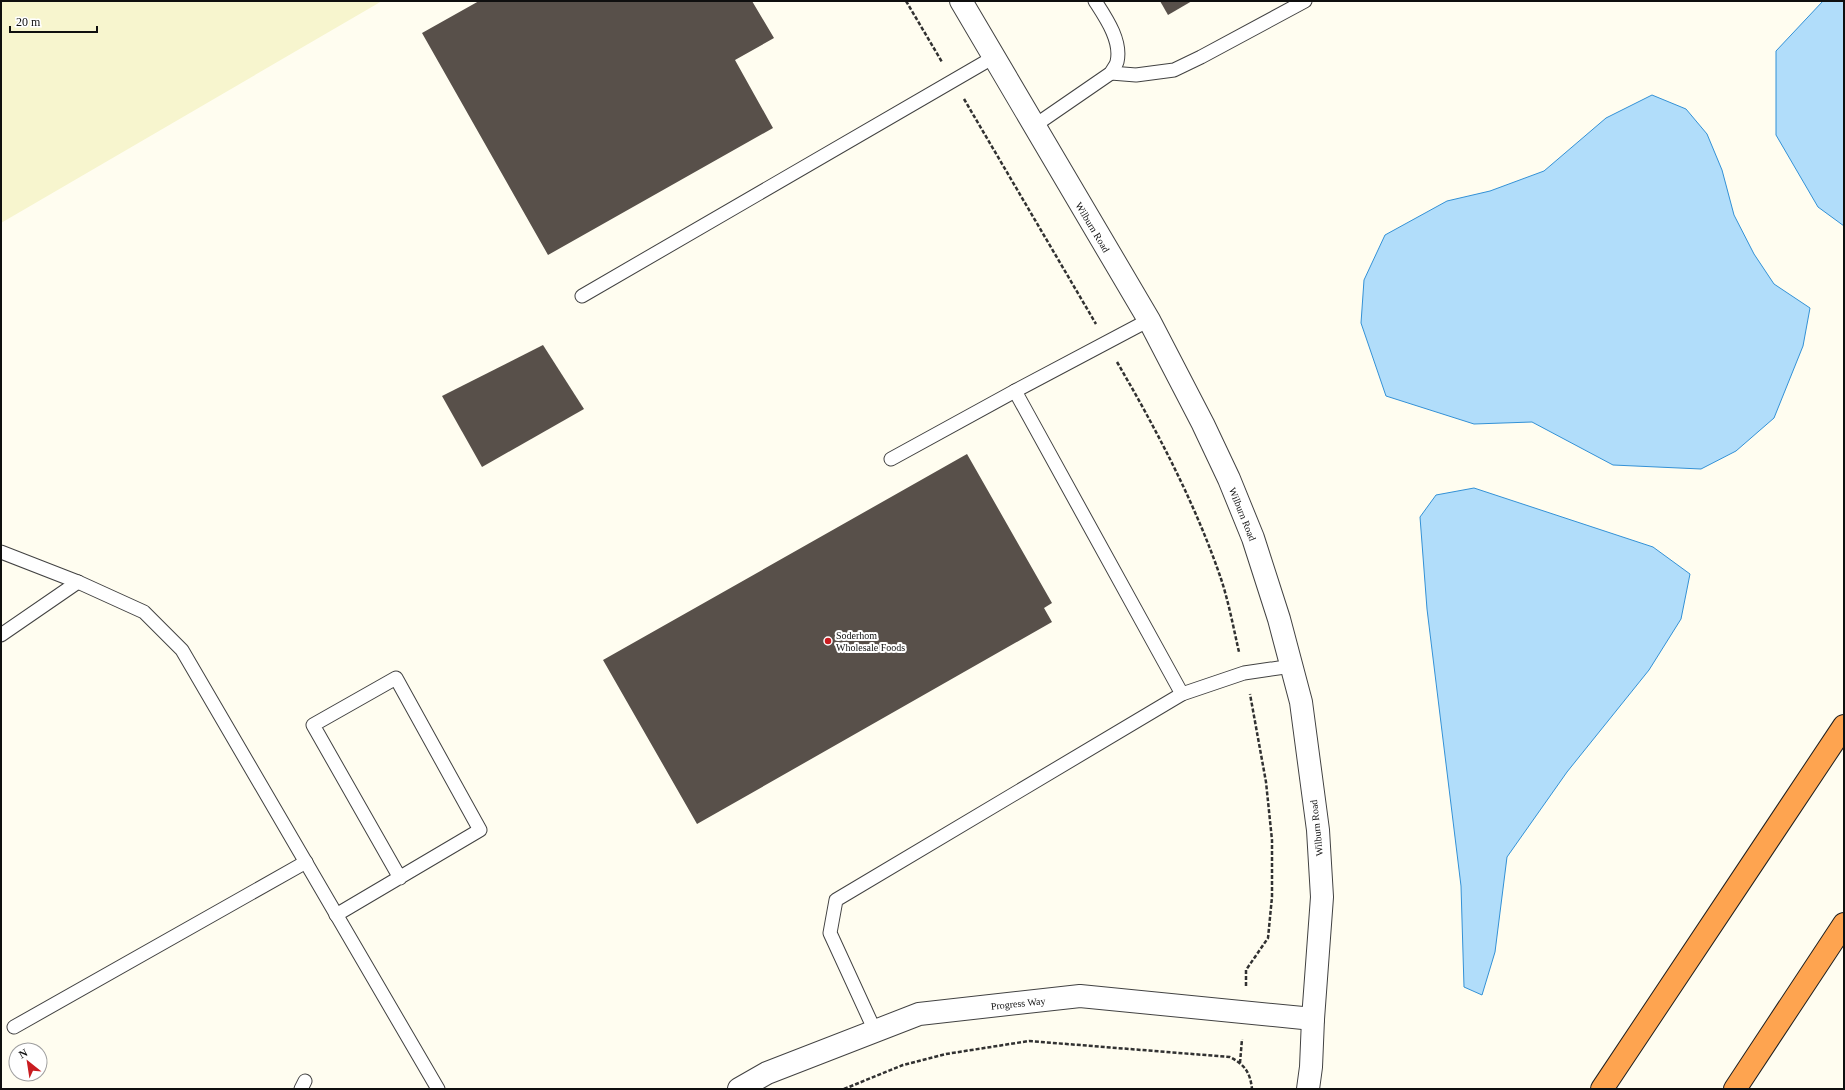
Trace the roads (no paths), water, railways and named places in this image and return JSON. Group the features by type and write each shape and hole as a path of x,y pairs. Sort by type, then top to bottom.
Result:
{"highway":[{"path":"1602,1089 1844,726"},
{"path":"1735,1089 1844,924"}],"street":[{"name":"Wilburn Road","path":"961,1 1149,320 1204,424 1229,479 1253,538 1279,619 1301,702 1318,830 1322,897 1311,1066 1308,1089"},
{"name":"Progress Way","path":"739,1089 767,1073 919,1014 1080,996 1313,1019"}],"lane":[{"path":"1034,126 1110,73 1117,63 1117,43 1109,24 1095,1"},
{"path":"1110,73 1136,76 1174,70 1201,58 1305,1"},
{"path":"582,296 994,57"},
{"path":"891,459 1149,320"},
{"path":"1015,391 1182,694"},
{"path":"1,552 78,582 144,612 182,650 438,1089"},
{"path":"1,635 78,582"},
{"path":"875,1031 830,933 836,900 1182,694 1244,673 1292,666"},
{"path":"336,915 400,878 480,830 396,678 313,725 400,878"},
{"path":"14,1027 306,862"}],"water":[{"path":"1823,1 1844,1 1844,226 1818,207 1776,135 1776,51"},
{"path":"1652,95 1686,109 1707,134 1722,170 1734,215 1754,254 1774,284 1810,308 1803,346 1774,418 1736,451 1701,469 1613,465 1532,422 1474,424 1386,396 1361,323 1364,280 1385,235 1447,201 1490,191 1544,171 1606,118"},
{"path":"1474,488 1653,547 1690,574 1681,619 1649,670 1567,772 1507,857 1495,952 1482,995 1464,987 1461,886 1427,609 1420,517 1436,495"}],"place":[{"name":"Soderhom Wholesale Foods","path":"828,641"}]}
